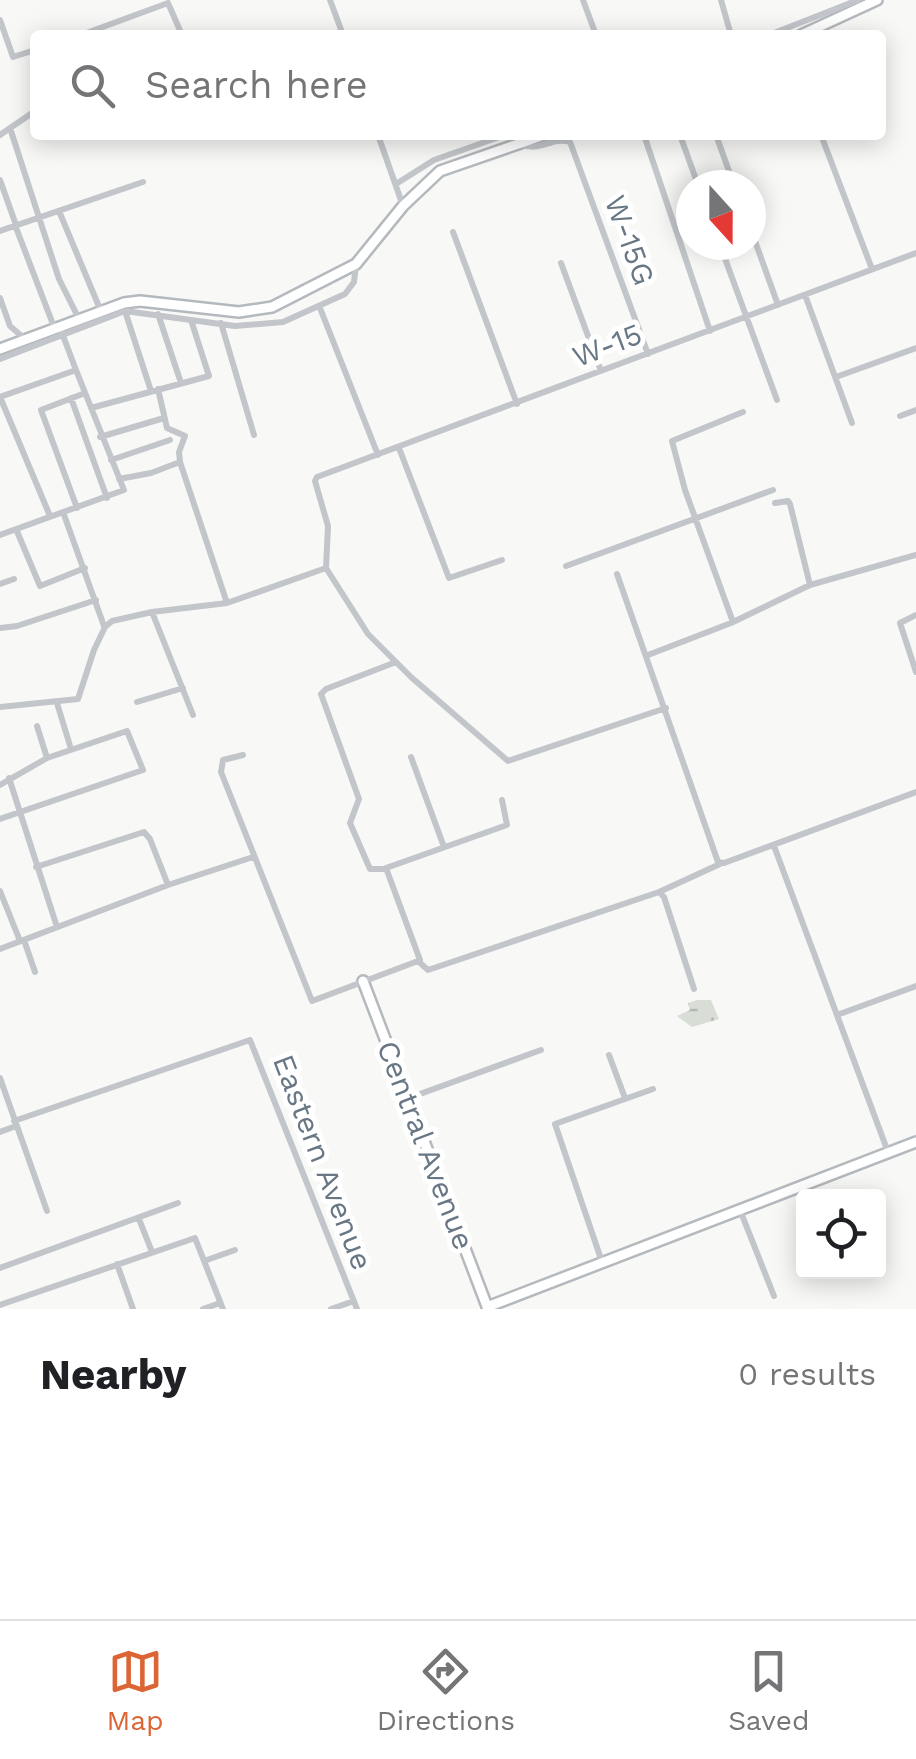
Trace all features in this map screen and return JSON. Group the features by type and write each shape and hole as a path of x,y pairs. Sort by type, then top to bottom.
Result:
{"street":[{"path":"330,0 340,30"},
{"path":"583,0 594,30"},
{"path":"721,0 730,30"},
{"path":"782,30 858,0"},
{"path":"812,30 877,0"},
{"path":"95,30 168,3 180,30"},
{"path":"0,20 13,56 30,51"},
{"path":"0,134 30,114"},
{"path":"10,128 60,279 78,318"},
{"path":"380,140 403,206"},
{"path":"396,184 434,160 478,140"},
{"path":"0,359 100,309 140,301 238,312 263,310 311,290 356,264 403,206 448,166 515,140"},
{"name":"W-15G","path":"519,140 532,149 563,140 570,142 648,354"},
{"path":"646,140 710,331"},
{"path":"682,140 693,170"},
{"path":"718,140 729,170"},
{"path":"823,140 872,269"},
{"path":"0,180 124,490 0,535"},
{"path":"0,230 143,182"},
{"path":"59,211 100,309"},
{"path":"453,232 517,404"},
{"name":"W-15","path":"326,568 328,526 315,480 916,253"},
{"path":"725,260 777,400"},
{"path":"762,260 778,305"},
{"path":"561,263 602,371"},
{"path":"0,349 126,311 221,324 274,324 320,308 350,289 356,264"},
{"path":"805,295 852,423"},
{"path":"0,298 10,326 25,339"},
{"path":"320,308 378,455"},
{"path":"126,311 168,430 186,436 178,452 180,462 227,602"},
{"path":"158,314 182,384"},
{"path":"91,408 209,375 191,320"},
{"path":"221,324 254,435"},
{"path":"836,377 916,348"},
{"path":"50,516 0,397 76,370"},
{"path":"76,508 41,411 84,393"},
{"path":"72,398 107,498"},
{"path":"900,416 916,410"},
{"path":"733,622 694,518 673,439 743,412"},
{"path":"100,437 164,418"},
{"path":"111,460 170,440"},
{"path":"399,448 449,578 502,560"},
{"path":"120,479 180,462"},
{"path":"566,566 772,490"},
{"path":"775,503 788,500 790,504 810,585"},
{"path":"0,707 79,698 105,628 63,512"},
{"path":"16,529 40,586 85,568"},
{"path":"648,656 810,585 916,555"},
{"path":"105,628 120,619 152,612 227,602 326,568 362,627 508,761 666,708"},
{"path":"618,574 715,860 721,864"},
{"path":"0,584 14,579"},
{"path":"0,628 96,600"},
{"path":"152,612 194,715"},
{"path":"916,615 900,623 916,672"},
{"path":"396,662 320,694 359,799 350,823 370,869 385,870 508,825 502,800"},
{"path":"137,702 182,688"},
{"path":"56,703 71,749"},
{"path":"37,726 47,758"},
{"path":"0,785 47,758 128,731 143,770 0,819"},
{"path":"243,755 226,758 220,767 310,1000 420,960"},
{"path":"411,757 444,846"},
{"path":"9,778 57,928"},
{"path":"385,870 420,960 428,970 659,892 721,864 916,792"},
{"path":"36,868 144,832 168,885"},
{"path":"774,846 888,1152"},
{"path":"0,949 252,856"},
{"path":"0,891 35,972"},
{"path":"659,892 694,989"},
{"name":"Central Avenue","path":"363,981 486,1308"},
{"path":"837,1015 916,986"},
{"name":"Eastern Avenue","path":"15,1124 250,1040 355,1305"},
{"path":"409,1098 541,1050"},
{"path":"609,1054 625,1098"},
{"path":"0,1078 3,1098 46,1212"},
{"path":"602,1264 554,1124 652,1088"},
{"path":"0,1132 15,1124"},
{"path":"486,1308 916,1142"},
{"path":"0,1268 178,1203"},
{"path":"740,1210 774,1296"},
{"path":"139,1219 152,1252"},
{"path":"0,1305 195,1238 221,1306 203,1309"},
{"path":"204,1262 235,1250"},
{"path":"117,1264 133,1307 122,1309"},
{"path":"26,1296 31,1309"},
{"path":"332,1309 355,1305"}],"green space":[{"path":"711,1000 719,1019 692,1027 677,1016 690,1010 688,1003"}]}
